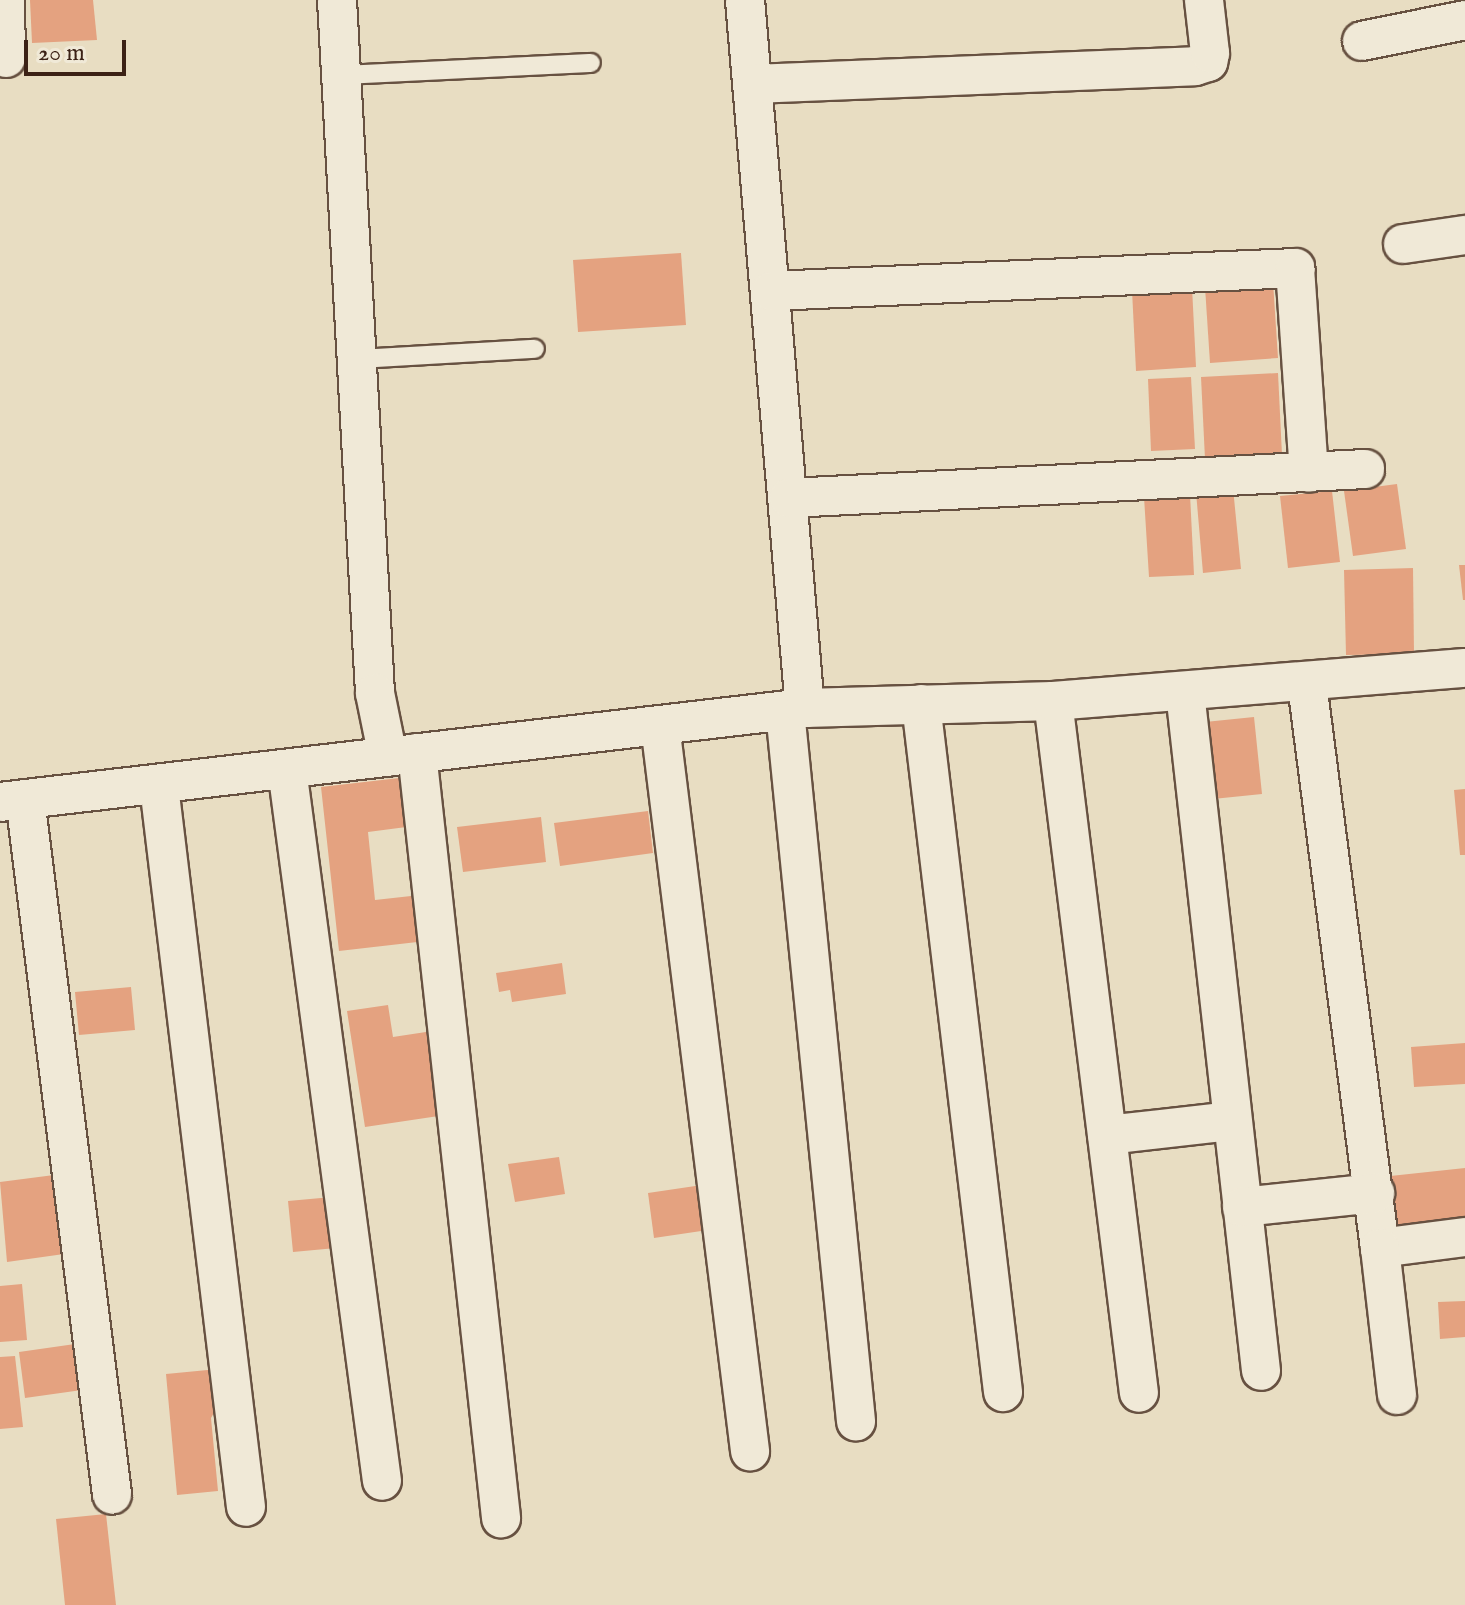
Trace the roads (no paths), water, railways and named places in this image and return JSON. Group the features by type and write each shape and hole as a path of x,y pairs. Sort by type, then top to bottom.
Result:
{"street":[{"path":"5,0 6,58"},
{"path":"337,0 375,693 402,755 501,1518"},
{"path":"745,0 789,498 795,710 856,1421"},
{"path":"753,84 1195,66 1208,62 1210,53 1204,0"},
{"path":"1362,41 1465,20"},
{"path":"1403,244 1465,235"},
{"path":"771,291 1295,268 1309,473"},
{"path":"789,498 1365,469"},
{"path":"112,1495 13,801 795,710 1053,701 1307,684 1465,668"},
{"path":"1307,684 1375,1193 1397,1395"},
{"path":"1185,692 1261,1371"},
{"path":"1053,701 1139,1393"},
{"path":"921,704 1003,1392"},
{"path":"660,725 750,1451"},
{"path":"287,769 382,1481"},
{"path":"159,786 246,1507"},
{"path":"1107,1135 1232,1121"},
{"path":"1242,1207 1375,1193"},
{"path":"1380,1248 1465,1237"}],"lane":[{"path":"342,75 591,63"},
{"path":"359,359 535,349"}]}
